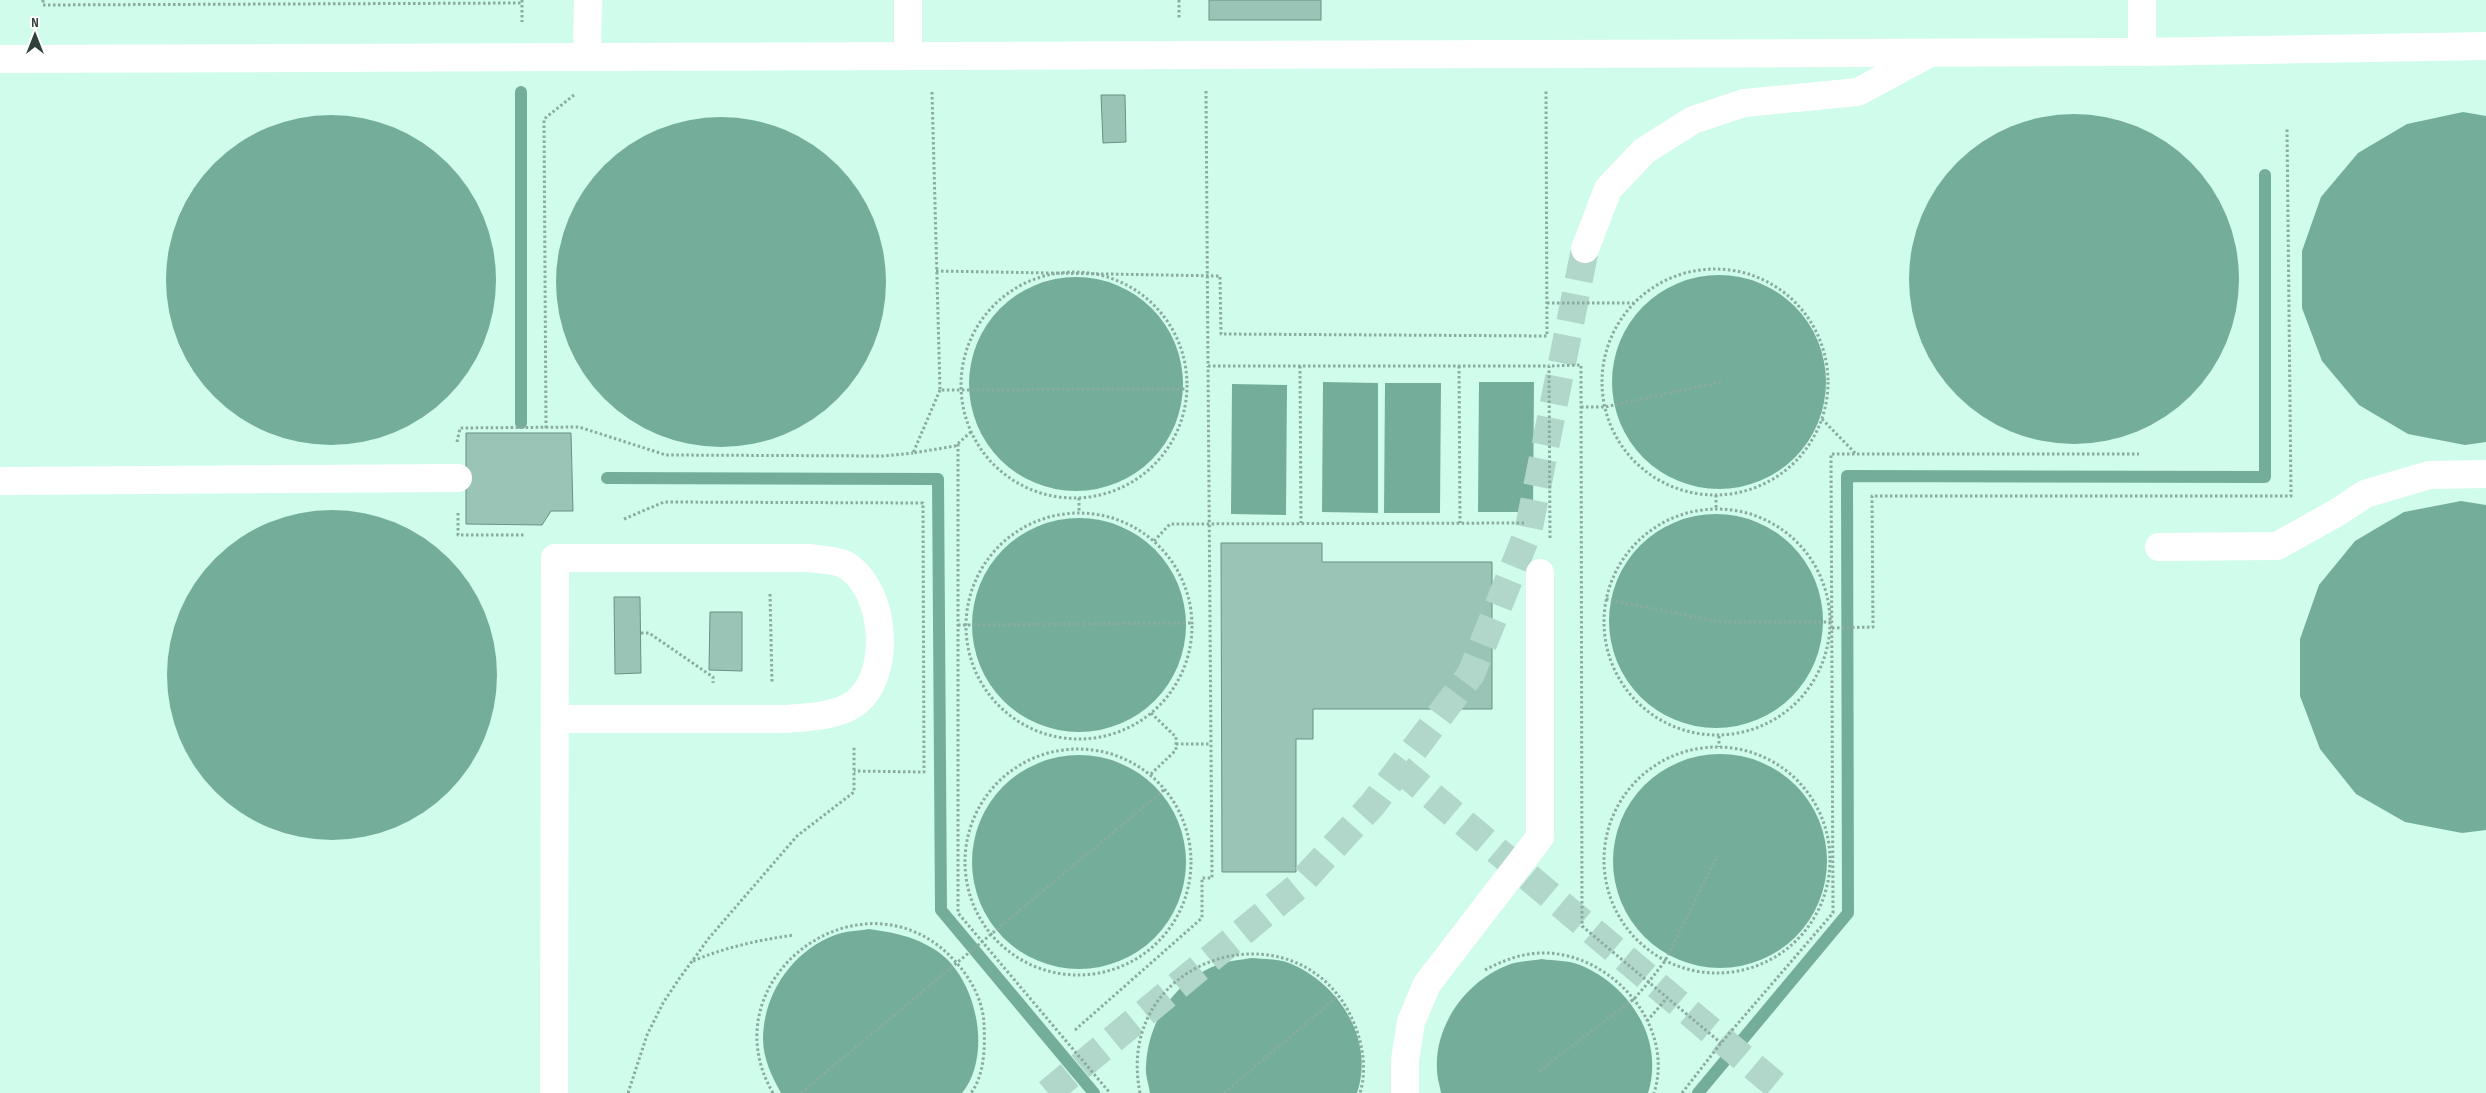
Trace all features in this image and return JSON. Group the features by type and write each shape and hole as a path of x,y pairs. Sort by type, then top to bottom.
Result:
{"lane":[{"path":"587,58 588,0"},
{"path":"908,0 920,56"},
{"path":"2142,0 2142,52"},
{"path":"0,59 2142,52 2486,46"},
{"path":"1585,249 1608,189 1644,151 1693,120 1744,103 1858,92 1930,52"},
{"path":"2159,547 2277,546 2338,512 2365,494 2429,475 2486,474"},
{"path":"0,481 458,478"},
{"path":"554,1093 555,558 810,558 844,564 863,582 877,608 880,632 878,657 871,686 850,707 822,717 773,719 555,719"},
{"path":"1405,1093 1405,1060 1411,1022 1427,984 1540,837 1540,572"}],"path":[{"path":"43,0 43,5 122,2 522,2"},
{"path":"936,272 1220,276 1221,334 1547,336 1546,54"},
{"path":"1075,1030 1202,918 1202,878 1212,878 1206,55"},
{"path":"913,453 940,390 936,272 920,56"},
{"path":"546,428 544,119 588,84 587,58"},
{"path":"1832,628 1873,627 1872,496 2291,496 2286,128"},
{"path":"1711,268 1750,273 1786,292 1812,321 1827,357 1829,396 1817,434 1793,466 1759,487 1716,496 1685,492 1652,477 1626,453 1608,422 1601,386 1605,351 1620,318 1634,303 1644,292 1676,274 1711,268"},
{"path":"1072,273 1109,276 1144,294 1171,324 1186,360 1188,399 1176,437 1152,468 1118,490 1079,498 1044,495 1011,480 985,456 967,425 960,389 964,354 979,321 1003,295 1035,277 1072,273"},
{"path":"1547,303 1634,303"},
{"path":"1208,366 1581,365 1582,926 1721,1043"},
{"path":"1300,366 1301,523"},
{"path":"1459,366 1460,523"},
{"path":"1540,572 1550,543 1549,366"},
{"path":"1581,407 1605,407 1721,382"},
{"path":"940,390 1187,389"},
{"path":"1822,419 1856,454"},
{"path":"458,478 457,440 460,428 579,427 666,455 883,456 913,453 958,444 971,432"},
{"path":"958,444 958,914 1110,1093"},
{"path":"1682,1093 1721,1043 1833,913 1830,454 2139,454"},
{"path":"1716,496 1716,508"},
{"path":"1079,498 1079,513"},
{"path":"1716,508 1752,513 1787,532 1814,561 1829,598 1830,622 1830,637 1819,674 1795,706 1761,727 1719,736 1687,732 1654,717 1628,693 1610,662 1602,627 1606,591 1622,559 1646,532 1677,515 1716,508"},
{"path":"1079,513 1114,517 1149,535 1154,541 1176,565 1191,601 1193,641 1181,678 1157,710 1123,731 1085,740 1049,736 1016,722 990,697 972,666 965,626 968,595 984,562 1008,536 1040,518 1079,513"},
{"path":"1154,541 1170,524 1524,523"},
{"path":"770,558 773,719"},
{"path":"1606,599 1720,622 1830,622"},
{"path":"958,625 1192,623"},
{"path":"640,633 649,633 713,677 713,719"},
{"path":"628,1093 647,1036 663,1003 692,961 797,836 854,792 854,729 850,707"},
{"path":"1151,713 1176,737 1176,750 1151,774"},
{"path":"1719,736 1719,747"},
{"path":"1078,739 1078,748"},
{"path":"1176,744 1210,744"},
{"path":"1719,747 1752,752 1788,770 1814,799 1830,836 1831,876 1819,913 1795,944 1762,966 1723,974 1687,970 1665,961 1655,956 1628,932 1610,901 1603,866 1607,830 1622,797 1646,771 1678,753 1719,747"},
{"path":"1078,748 1114,753 1151,774 1175,801 1190,837 1192,876 1180,914 1156,946 1123,967 1084,976 1048,972 1016,957 991,935 971,901 964,866 968,831 983,798 1008,772 1039,754 1078,748"},
{"path":"801,1093 958,964 1165,789"},
{"path":"1539,1071 1634,999 1648,983 1665,961 1716,856"},
{"path":"773,1093 764,1078 757,1043 761,1007 776,974 801,948 832,930 868,924 907,928 942,947 968,976 984,1013 985,1053 971,1093"},
{"path":"692,961 717,951 752,941 794,935"},
{"path":"1140,1093 1136,1072 1140,1036 1155,1004 1179,978 1210,960 1246,953 1286,958 1320,977 1347,1006 1362,1043 1364,1082 1360,1093"},
{"path":"1481,973 1504,960 1540,953 1579,958 1614,977 1640,1006 1656,1043 1657,1082 1654,1093"},
{"path":"1224,1093 1338,996"},
{"path":"1647,1021 1667,998"}],"shaded area":[{"path":"2463,112 2486,116 2486,442 2465,445 2408,434 2359,405 2322,361 2302,308 2302,251 2321,197 2358,153 2407,124"},
{"path":"2074,114 2106,117 2137,127 2166,142 2191,162 2211,187 2226,216 2236,247 2239,279 2236,311 2226,342 2211,371 2191,396 2166,416 2137,431 2106,441 2074,444 2042,441 2011,431 1982,416 1957,396 1937,371 1922,342 1912,311 1909,279 1912,247 1922,216 1937,187 1957,162 1982,142 2011,127 2042,117"},
{"path":"331,115 363,118 409,134 436,152 448,163 459,175 477,202 493,248 496,280 493,312 477,358 459,385 448,397 436,408 409,426 363,442 331,445 299,442 253,426 226,408 214,397 203,385 185,358 169,312 166,280 169,248 185,202 203,175 214,163 226,152 253,134 299,118"},
{"path":"721,117 753,120 784,130 813,145 838,165 858,190 873,219 883,250 886,282 883,314 873,345 858,374 838,399 813,419 784,434 753,444 721,447 689,444 658,434 629,419 604,399 584,374 569,345 559,314 556,282 559,250 569,219 584,190 604,165 629,145 658,130 689,120"},
{"path":"1719,275 1740,277 1760,283 1778,293 1795,306 1808,323 1818,341 1824,361 1826,382 1824,403 1818,423 1808,441 1795,458 1778,471 1760,481 1740,487 1719,489 1698,487 1678,481 1660,471 1643,458 1630,441 1620,423 1614,403 1612,382 1614,361 1620,341 1630,323 1643,306 1660,293 1678,283 1698,277"},
{"path":"1076,277 1097,279 1117,285 1135,295 1152,308 1165,325 1175,343 1181,363 1183,384 1181,405 1175,425 1165,443 1152,460 1135,473 1117,483 1097,489 1076,491 1055,489 1035,483 1017,473 1000,460 987,443 977,425 971,405 969,384 971,363 977,343 987,325 1000,308 1017,295 1035,285 1055,279"},
{"path":"1323,382 1378,383 1378,513 1322,512"},
{"path":"1479,382 1534,382 1533,512 1478,512"},
{"path":"1385,383 1441,383 1440,513 1384,513"},
{"path":"1232,384 1287,385 1286,515 1231,514"},
{"path":"2461,501 2486,505 2486,830 2462,833 2405,822 2356,794 2320,749 2300,696 2300,639 2319,585 2355,541 2404,512"},
{"path":"332,510 364,513 395,523 424,538 449,558 469,583 484,612 494,643 497,675 494,707 484,738 469,767 449,792 424,812 395,827 364,837 332,840 300,837 269,827 240,812 215,792 195,767 180,738 170,707 167,675 170,643 180,612 195,583 215,558 240,538 269,523 300,513"},
{"path":"1706,514 1726,514 1757,522 1775,532 1792,545 1805,562 1815,580 1821,600 1823,621 1821,642 1815,662 1805,680 1792,697 1775,710 1757,720 1726,728 1706,728 1675,720 1648,704 1633,689 1617,662 1609,631 1609,611 1617,580 1633,553 1648,538 1675,522"},
{"path":"1079,518 1100,520 1120,526 1138,536 1155,549 1168,566 1178,584 1184,604 1186,625 1184,646 1178,666 1168,684 1155,701 1138,714 1120,724 1100,730 1079,732 1058,730 1038,724 1020,714 1003,701 990,684 980,666 974,646 972,625 974,604 980,584 990,566 1003,549 1020,536 1038,526 1058,520"},
{"path":"1710,754 1730,754 1761,762 1779,772 1796,785 1809,802 1819,820 1825,840 1827,861 1825,882 1819,902 1809,920 1796,937 1779,950 1761,960 1730,968 1710,968 1679,960 1652,944 1637,929 1621,902 1613,871 1613,851 1621,820 1637,793 1652,778 1679,762"},
{"path":"1079,755 1100,757 1120,763 1138,773 1155,786 1168,803 1178,821 1184,841 1186,862 1184,883 1178,903 1168,921 1155,938 1138,951 1120,961 1100,967 1079,969 1058,967 1038,961 1020,951 1003,938 990,921 980,903 974,883 972,862 974,841 980,821 990,803 1003,786 1020,773 1038,763 1058,757"},
{"path":"869,929 904,936 929,946 951,963 962,979 971,998 978,1038 977,1059 971,1077 962,1093 781,1093 769,1067 763,1046 764,1023 774,991 793,963 820,942 839,934"},
{"path":"1251,958 1289,963 1307,972 1323,984 1337,999 1357,1034 1361,1053 1361,1073 1357,1093 1150,1093 1146,1069 1148,1049 1158,1019 1166,1005 1188,982 1202,972 1221,964"},
{"path":"1542,959 1576,963 1598,974 1628,1000 1639,1016 1647,1034 1651,1053 1652,1073 1648,1093 1441,1093 1437,1073 1437,1054 1447,1022 1456,1007 1466,994 1493,972 1508,965"}],"building":[{"path":"1209,0 1321,0 1321,20 1209,20"},
{"path":"1101,95 1125,95 1126,142 1103,143"},
{"path":"466,433 571,433 573,511 551,511 542,525 466,524"},
{"path":"1221,543 1322,543 1322,562 1492,562 1492,709 1313,709 1313,739 1296,739 1296,872 1222,872"},
{"path":"614,597 640,597 641,673 615,674"},
{"path":"710,612 742,612 742,671 709,670"}],"waterway":[{"path":"521,92 521,423"},
{"path":"1698,1093 1848,913 1847,476 2265,477 2265,175"},
{"path":"607,478 938,479 941,910 1094,1093"}],"tunnel":[{"path":"1048,1093 1297,887 1373,804 1471,674 1528,532 1585,249"},
{"path":"1400,769 1785,1093"}]}
